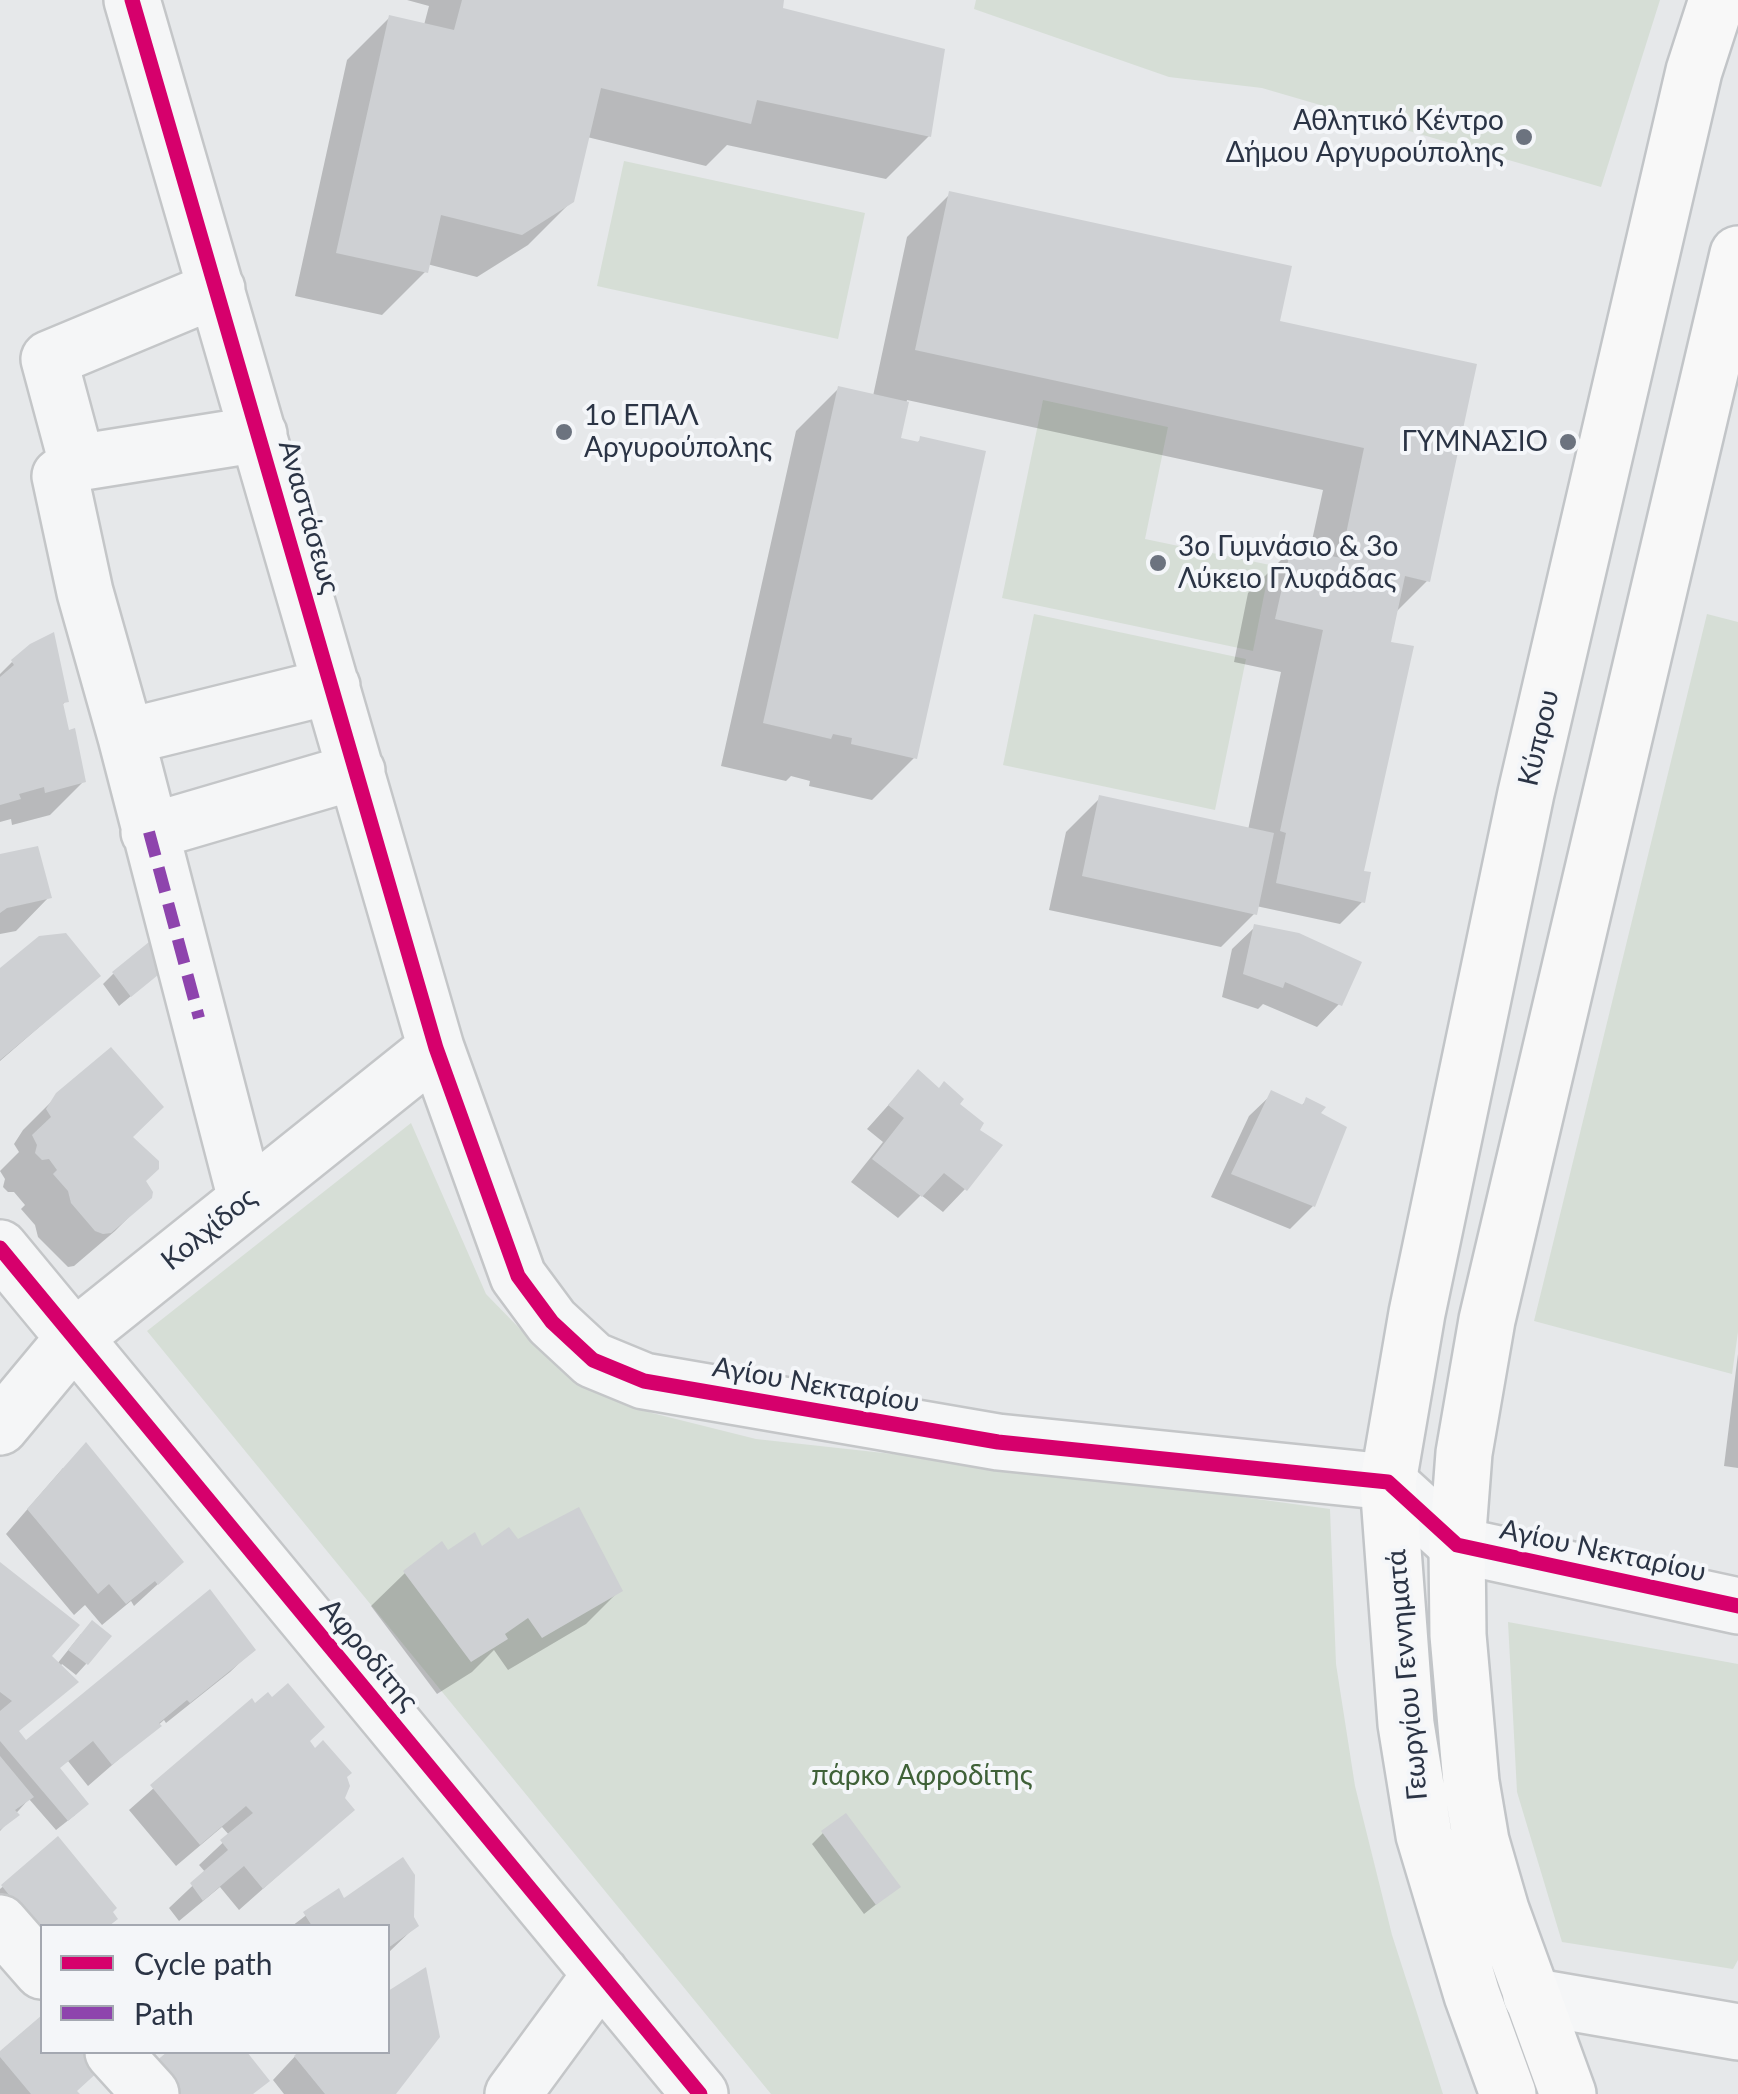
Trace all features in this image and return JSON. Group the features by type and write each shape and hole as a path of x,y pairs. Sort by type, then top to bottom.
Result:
{"main road":[{"name":"Κύπρου","path":"1388,1482 1417,1313 1524,805 1694,71 1717,0"},
{"path":"1458,1546 1464,1453 1488,1320 1738,254"},
{"name":"Γεωργίου Γεννηματά","path":"1388,1482 1406,1724 1424,1835 1467,1979 1508,2094"},
{"name":"Γεωργίου Γεννηματά","path":"1458,1546 1458,1635 1470,1782 1481,1842 1530,1996 1568,2094"}],"street":[{"name":"Αναστάσεως","path":"132,0 436,1048"},
{"path":"77,463 49,359 217,289"},
{"path":"246,1200 85,592 60,476 77,463 259,434"},
{"path":"126,737 332,686"},
{"path":"149,832 357,771"},
{"name":"Αγίου Νεκταρίου","path":"436,1048 518,1276 552,1322 593,1360 644,1381 998,1442 1388,1482"},
{"name":"Κολχίδος","path":"0,1427 74,1338 436,1048"},
{"name":"Αφροδίτης","path":"0,1248 700,2094"},
{"path":"1388,1482 1458,1546"},
{"name":"Αγίου Νεκταρίου","path":"1458,1546 1738,1606"},
{"path":"0,1923 40,1970"},
{"path":"512,2094 601,1974"},
{"path":"1530,1996 1738,2032"},
{"path":"115,2054 150,2094"}],"green space":[{"name":"Αθλητικό Κέντρο Δήμου Αργυρούπολης","path":"976,0 1660,0 1601,187 1262,88 1169,77 974,9"},
{"path":"624,161 865,213 838,339 597,286"},
{"path":"1043,400 1168,427 1145,539 1270,565 1253,651 1002,598"},
{"path":"1034,614 1246,659 1215,810 1003,765"},
{"path":"1707,614 1738,622 1738,1332 1732,1374 1534,1321"},
{"name":"πάρκο Αφροδίτης","path":"411,1123 486,1294 563,1373 652,1413 756,1439 1066,1473 1330,1509 1336,1664 1355,1786 1392,1935 1443,2094 771,2094 147,1331"},
{"path":"1508,1622 1738,1664 1738,1960 1733,1969 1562,1942 1517,1792"}],"building":[{"path":"462,0 784,0 783,8 945,49 931,137 757,100 751,124 601,88 574,202 522,235 441,215 428,273 336,253 389,15 454,30"},
{"path":"949,191 1292,266 1280,321 1477,364 1430,582 1405,576 1391,642 1414,646 1364,871 1371,872 1365,903 1276,883 1286,833 1280,831 1323,630 1275,619 1291,548 1341,558 1364,448 915,350"},
{"path":"838,386 909,402 901,438 919,442 920,436 986,451 917,759 851,744 852,738 833,734 831,739 763,723"},
{"path":"54,632 69,702 63,703 69,730 75,728 86,782 45,793 44,787 0,805 0,677 14,665 11,660 30,644"},
{"path":"1099,795 1274,833 1257,915 1082,876"},
{"path":"38,846 52,898 0,913 0,854"},
{"path":"1254,924 1299,933 1362,962 1342,1006 1285,982 1283,988 1243,974"},
{"path":"66,933 101,976 0,1060 0,968 39,936"},
{"path":"149,942 169,966 131,997 112,972"},
{"path":"111,1047 164,1107 133,1137 159,1161 159,1169 146,1181 152,1198 111,1233 103,1234 95,1231 71,1203 68,1191 53,1174 57,1170 49,1159 42,1160 35,1153 37,1145 32,1135 51,1117 46,1109 56,1093"},
{"path":"918,1069 939,1088 944,1081 964,1099 960,1104 984,1123 980,1130 1003,1145 967,1191 944,1173 922,1197 872,1159 904,1118 888,1105"},
{"path":"1271,1090 1303,1105 1306,1097 1326,1107 1321,1113 1347,1127 1315,1207 1231,1174"},
{"path":"86,1442 184,1562 158,1585 155,1581 126,1604 109,1584 98,1594 27,1509"},
{"path":"579,1507 623,1591 542,1638 528,1618 505,1634 508,1639 471,1662 403,1571 442,1541 448,1550 475,1532 482,1546 509,1527 518,1539"},
{"path":"0,1562 80,1625 52,1656 79,1682 19,1731 26,1740 210,1589 256,1650 190,1703 187,1700 159,1723 162,1726 112,1765 93,1741 60,1768 89,1804 68,1821 0,1741 0,1711 12,1701 0,1692"},
{"path":"92,1620 112,1636 88,1665 68,1650"},
{"path":"288,1683 325,1727 310,1741 315,1748 323,1740 352,1773 347,1777 350,1786 345,1798 355,1810 263,1889 244,1866 203,1901 190,1883 228,1850 220,1840 253,1813 246,1806 200,1845 150,1785 252,1698 255,1703 268,1692 272,1697"},
{"path":"0,1756 34,1797 15,1810 20,1815 0,1830"},
{"path":"846,1813 901,1887 876,1905 821,1831"},
{"path":"58,1836 117,1908 113,1912 118,1919 112,1924 40,1924 40,1934 1,1885"},
{"path":"403,1857 415,1875 414,1917 419,1926 390,1947 390,1924 311,1924 303,1912 339,1888 344,1898"},
{"path":"426,1967 440,2037 396,2094 325,2094 294,2056 390,2054 390,1990"},
{"path":"40,2017 40,2054 86,2054 100,2070 77,2091 80,2094 31,2094 0,2057 0,2051"},
{"path":"165,2054 249,2054 270,2081 253,2094 181,2094 155,2062"}],"marked path":[{"path":"149,832 199,1018"}],"cycle path":[{"path":"132,0 436,1048 518,1276 552,1322 593,1360 644,1381 998,1442 1388,1482 1457,1545 1738,1606"},
{"path":"0,1248 700,2094"}],"place":[{"name":"Αθλητικό Κέντρο Δήμου Αργυρούπολης","path":"1524,137"},
{"name":"1o ΕΠΑΛ Αργυρούπολης","path":"564,432"},
{"name":"ΓΥΜΝΑΣΙΟ","path":"1568,442"},
{"name":"3ο Γυμνάσιο & 3ο Λύκειο Γλυφάδας","path":"1158,563"}]}
